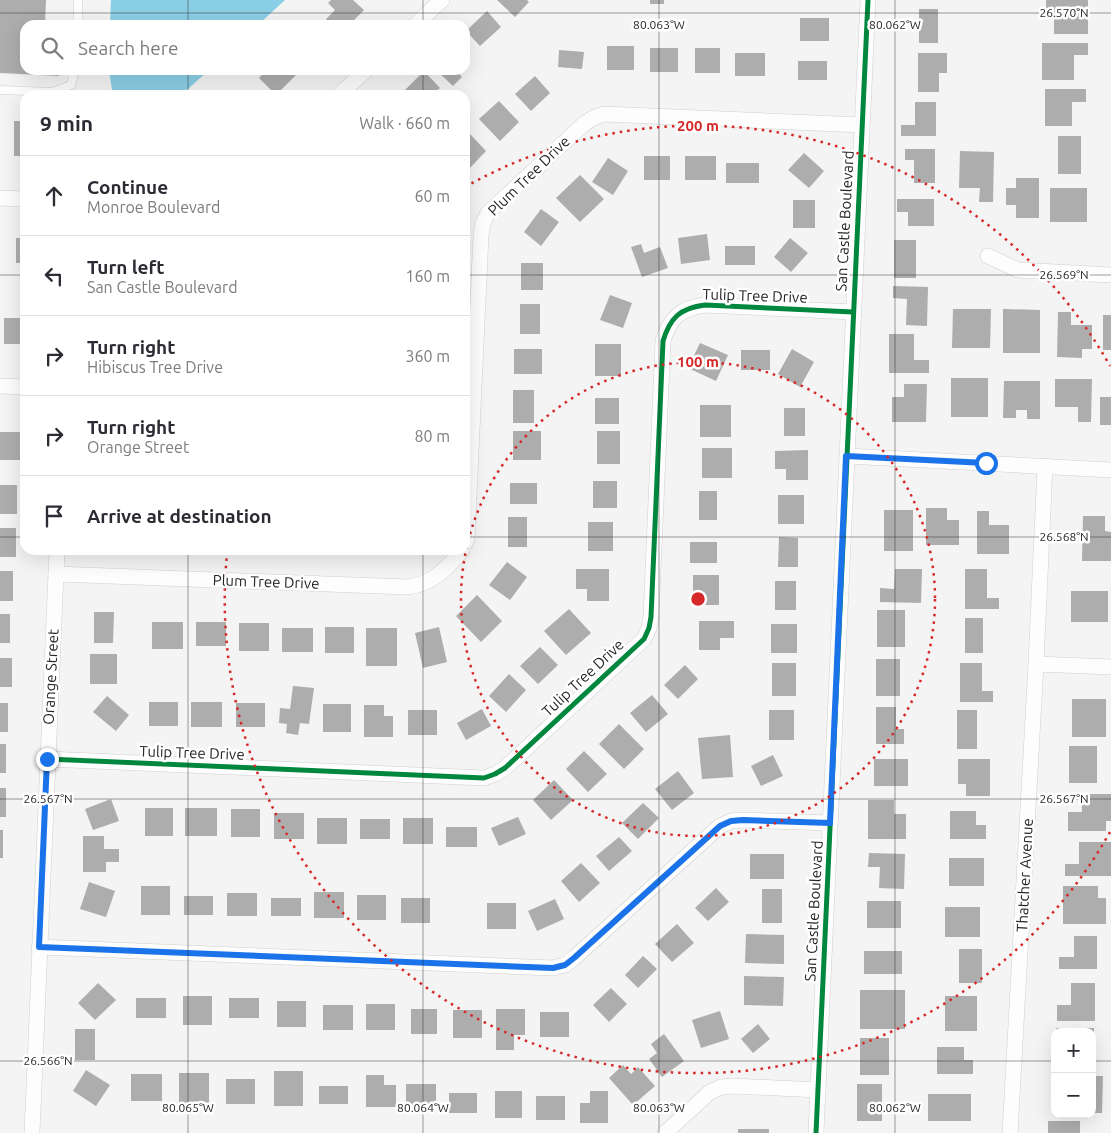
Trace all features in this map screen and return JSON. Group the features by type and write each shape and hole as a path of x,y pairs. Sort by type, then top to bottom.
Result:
{"street":[{"path":"420,20 442,0"},
{"name":"San Castle Boulevard","path":"816,1133 868,0"},
{"path":"344,90 361,75"},
{"name":"Plum Tree Drive","path":"470,461 480,234 483,223 488,212 584,124 604,114 862,125"},
{"path":"0,198 20,199"},
{"path":"988,256 1018,270 1111,275"},
{"name":"Tulip Tree Drive","path":"47,759 484,778 495,774 505,768 644,639 649,628 652,607 663,342 666,330 673,320 682,312 693,307 705,305 853,312"},
{"path":"0,386 20,387"},
{"path":"846,456 1111,470"},
{"name":"Thatcher Avenue","path":"1010,1133 1045,466"},
{"name":"Orange Street","path":"32,1133 57,555"},
{"name":"Plum Tree Drive","path":"56,574 407,587 419,586 430,581 458,555"},
{"path":"1036,664 1111,668"},
{"path":"39,947 553,968 565,965 574,958 720,826 731,821 743,820 830,823"},
{"path":"665,1133 710,1092 721,1087 818,1090"}],"lane":[{"path":"78,0 78,20"},
{"path":"57,90 71,85 74,75"},
{"path":"0,90 20,91"}],"water":[{"path":"111,0 285,0 263,20 110,20"},
{"path":"110,75 203,75 186,90 112,90"}],"building":[{"path":"0,0 46,0 45,20 20,20 20,74 0,73"},
{"path":"331,0 353,0 364,10 354,20 327,20 326,19 335,10 328,3"},
{"path":"497,0 527,0 529,2 515,17"},
{"path":"650,0 664,0 664,4 650,4"},
{"path":"1046,0 1088,0 1088,34 1054,34 1054,9 1046,9"},
{"path":"919,9 938,9 938,43 919,43"},
{"path":"487,11 501,27 480,46 470,35 470,27"},
{"path":"800,18 829,18 829,41 800,41"},
{"path":"1042,43 1088,43 1088,55 1074,55 1074,80 1042,80"},
{"path":"607,46 634,46 634,70 607,70"},
{"path":"650,48 678,48 678,72 650,72"},
{"path":"695,48 720,48 720,73 695,73"},
{"path":"559,50 584,52 582,69 558,67"},
{"path":"735,53 765,53 765,76 735,76"},
{"path":"918,53 947,53 947,73 939,73 939,92 918,92"},
{"path":"798,61 827,61 827,80 798,80"},
{"path":"262,75 296,75 281,90 271,90 259,78"},
{"path":"420,75 428,75 440,88 438,90 405,90"},
{"path":"441,75 460,75 462,77 453,86"},
{"path":"535,76 550,93 531,111 515,94"},
{"path":"1045,89 1086,89 1086,102 1072,102 1072,126 1045,126"},
{"path":"499,101 519,122 500,141 479,119"},
{"path":"915,102 936,102 936,136 901,136 901,125 915,125"},
{"path":"14,121 20,121 20,156 14,156"},
{"path":"470,134 486,151 470,168"},
{"path":"1058,136 1081,136 1081,174 1058,174"},
{"path":"905,149 935,149 935,183 914,183 914,160 905,160"},
{"path":"960,151 994,152 993,202 979,202 980,188 959,188"},
{"path":"804,153 824,171 809,188 788,170"},
{"path":"644,156 670,156 670,180 644,180"},
{"path":"685,156 716,156 716,180 685,180"},
{"path":"608,158 628,171 613,195 592,182"},
{"path":"726,163 759,163 759,183 726,183"},
{"path":"580,175 604,199 580,222 556,198"},
{"path":"1016,178 1039,178 1039,218 1016,218 1016,205 1006,205 1006,188 1016,188"},
{"path":"1050,188 1087,188 1087,222 1050,222"},
{"path":"897,199 934,199 934,226 908,226 908,212 897,212"},
{"path":"793,200 815,200 815,228 793,228"},
{"path":"541,209 559,222 541,246 524,232"},
{"path":"707,234 710,260 681,264 678,238"},
{"path":"16,238 20,238 20,263 16,263"},
{"path":"790,238 808,253 791,272 774,257"},
{"path":"894,240 916,240 916,278 894,278"},
{"path":"641,244 644,253 660,247 668,268 642,277 631,247"},
{"path":"725,246 755,246 755,265 725,265"},
{"path":"521,263 543,263 543,290 521,290"},
{"path":"893,286 928,287 927,326 906,325 907,299 893,298"},
{"path":"610,295 632,303 623,328 600,320"},
{"path":"520,304 540,304 540,334 520,334"},
{"path":"953,309 991,309 990,348 952,348"},
{"path":"1003,309 1040,310 1040,353 1003,353"},
{"path":"1058,312 1071,312 1071,325 1092,325 1092,349 1082,349 1082,358 1057,357"},
{"path":"1103,315 1111,315 1111,350 1103,350"},
{"path":"4,318 20,318 20,344 4,344"},
{"path":"889,334 914,334 914,360 929,360 929,373 889,373"},
{"path":"700,343 728,355 716,381 688,368"},
{"path":"595,344 621,344 621,376 595,376"},
{"path":"514,349 542,349 542,374 514,374"},
{"path":"792,349 814,362 800,387 778,374"},
{"path":"741,350 770,350 770,370 741,370"},
{"path":"951,378 988,378 988,417 951,417"},
{"path":"1055,379 1092,379 1091,422 1078,422 1078,407 1055,407"},
{"path":"1004,381 1040,381 1040,419 1027,419 1027,410 1016,410 1016,418 1003,418"},
{"path":"904,384 927,384 926,422 892,422 892,397 904,397"},
{"path":"513,390 534,390 534,423 513,423"},
{"path":"1100,397 1111,397 1111,425 1100,425"},
{"path":"595,398 619,398 619,424 595,424"},
{"path":"700,405 731,405 731,437 700,437"},
{"path":"784,408 805,408 805,436 784,436"},
{"path":"513,431 541,431 541,460 513,460"},
{"path":"597,431 620,431 620,464 597,464"},
{"path":"0,432 20,432 20,460 0,460"},
{"path":"702,448 732,448 732,478 702,478"},
{"path":"808,450 808,480 786,480 786,469 775,469 775,451"},
{"path":"593,481 617,481 617,508 593,508"},
{"path":"510,483 537,483 537,504 510,504"},
{"path":"0,485 17,485 17,514 0,514"},
{"path":"699,491 717,491 717,520 699,520"},
{"path":"778,495 804,495 804,524 778,524"},
{"path":"926,508 947,508 947,520 959,520 959,545 926,545"},
{"path":"884,510 913,510 913,551 884,551"},
{"path":"977,511 989,511 989,525 1009,525 1009,554 977,554"},
{"path":"1083,516 1105,516 1105,531 1111,532 1111,561 1082,561"},
{"path":"508,517 527,517 527,547 508,547"},
{"path":"588,522 613,522 613,551 588,551"},
{"path":"0,528 16,528 16,557 0,557"},
{"path":"779,537 798,538 798,567 778,567"},
{"path":"690,542 717,542 717,563 690,563"},
{"path":"507,562 527,577 510,600 489,585"},
{"path":"576,569 609,569 609,601 587,601 587,589 576,589"},
{"path":"895,569 922,569 921,603 880,602 880,588 894,589"},
{"path":"965,569 987,569 987,598 999,598 999,609 965,609"},
{"path":"0,571 13,571 13,601 0,601"},
{"path":"693,575 719,575 719,605 693,605"},
{"path":"775,581 796,581 796,610 775,610"},
{"path":"1071,591 1108,591 1108,622 1071,622"},
{"path":"477,595 502,621 481,642 456,616"},
{"path":"569,609 591,633 566,655 544,631"},
{"path":"877,610 905,610 905,647 877,647"},
{"path":"94,612 114,612 113,643 94,643"},
{"path":"0,614 10,614 10,643 0,643"},
{"path":"965,618 983,618 983,653 965,653"},
{"path":"699,621 734,621 734,638 720,638 720,650 699,650"},
{"path":"152,622 183,622 183,649 152,649"},
{"path":"196,622 226,622 226,646 196,646"},
{"path":"239,623 269,623 269,651 239,651"},
{"path":"771,624 797,624 797,653 771,653"},
{"path":"325,627 354,627 354,653 325,653"},
{"path":"439,627 447,662 423,668 415,633"},
{"path":"282,628 313,628 313,652 282,652"},
{"path":"366,628 397,628 397,666 366,666"},
{"path":"540,647 558,665 538,684 520,666"},
{"path":"90,654 117,654 117,684 90,684"},
{"path":"0,658 12,658 12,687 0,687"},
{"path":"876,659 900,659 900,696 876,696"},
{"path":"772,663 796,663 796,696 772,696"},
{"path":"960,663 982,663 982,691 993,691 993,702 960,702"},
{"path":"685,665 698,679 678,699 664,685"},
{"path":"509,674 526,690 506,712 489,696"},
{"path":"293,686 314,688 309,724 300,723 298,735 286,733 287,724 279,723 280,708 290,709"},
{"path":"652,695 668,714 646,732 630,713"},
{"path":"107,696 129,715 116,731 93,712"},
{"path":"1072,699 1106,699 1106,737 1072,737"},
{"path":"149,702 178,702 178,726 149,726"},
{"path":"191,702 222,702 222,727 191,727"},
{"path":"0,703 8,703 8,732 0,732"},
{"path":"236,703 265,703 265,727 236,727"},
{"path":"323,704 351,704 351,732 323,732"},
{"path":"364,705 384,705 384,716 393,716 393,737 364,737"},
{"path":"876,707 896,707 896,729 904,729 904,744 876,744"},
{"path":"482,709 491,726 466,740 457,723"},
{"path":"408,710 437,710 437,735 408,735"},
{"path":"769,710 794,710 794,740 769,740"},
{"path":"957,710 977,710 977,749 957,749"},
{"path":"619,724 644,749 624,769 599,744"},
{"path":"730,735 733,777 702,779 698,738"},
{"path":"0,744 6,744 6,773 0,773"},
{"path":"1069,746 1097,746 1097,783 1069,783"},
{"path":"584,751 607,774 588,792 566,769"},
{"path":"773,755 783,776 761,786 751,766"},
{"path":"874,759 908,759 908,786 874,786"},
{"path":"958,759 990,759 990,796 966,796 966,784 958,784"},
{"path":"678,771 694,793 672,810 655,789"},
{"path":"554,780 573,800 551,820 533,800"},
{"path":"0,788 6,788 6,817 0,817"},
{"path":"1081,794 1111,794 1111,821 1106,821 1106,831 1068,831 1068,812 1082,812"},
{"path":"111,799 119,821 93,830 85,809"},
{"path":"868,800 894,800 894,814 906,814 906,839 868,839"},
{"path":"643,803 659,818 638,839 622,823"},
{"path":"145,808 173,808 173,836 145,836"},
{"path":"185,808 217,808 217,836 185,836"},
{"path":"231,809 260,809 260,837 231,837"},
{"path":"950,811 976,811 976,825 986,825 986,839 950,839"},
{"path":"274,813 304,813 304,839 274,839"},
{"path":"518,817 526,834 499,846 491,828"},
{"path":"317,818 347,818 347,844 317,844"},
{"path":"403,818 433,818 433,844 403,844"},
{"path":"360,819 390,819 390,839 360,839"},
{"path":"446,827 477,827 477,847 446,847"},
{"path":"0,830 3,830 3,858 0,858"},
{"path":"83,836 104,836 104,849 119,849 119,862 106,862 106,872 83,872"},
{"path":"619,837 632,851 609,871 596,856"},
{"path":"1079,842 1111,842 1111,876 1065,876 1065,864 1079,864"},
{"path":"869,853 905,854 904,889 879,888 880,867 868,867"},
{"path":"750,854 784,854 784,879 750,879"},
{"path":"949,858 984,858 984,886 949,886"},
{"path":"581,863 600,883 579,902 561,881"},
{"path":"89,882 115,891 106,917 80,909"},
{"path":"141,886 170,886 170,915 141,915"},
{"path":"1063,886 1098,886 1098,898 1106,898 1106,924 1063,924"},
{"path":"716,888 729,902 708,921 695,908"},
{"path":"762,889 782,889 782,923 762,923"},
{"path":"314,892 344,892 344,918 314,918"},
{"path":"227,893 257,893 257,916 227,916"},
{"path":"357,895 386,895 386,920 357,920"},
{"path":"184,896 213,896 213,915 184,915"},
{"path":"271,898 301,898 301,916 271,916"},
{"path":"401,898 430,898 430,923 401,923"},
{"path":"555,899 564,919 537,931 528,911"},
{"path":"867,901 901,901 901,928 867,928"},
{"path":"487,903 516,903 516,929 487,929"},
{"path":"945,907 980,907 980,937 945,937"},
{"path":"677,924 694,943 672,962 655,944"},
{"path":"746,934 784,935 784,964 745,963"},
{"path":"1074,936 1097,936 1097,969 1059,969 1059,957 1074,957"},
{"path":"959,949 982,949 982,983 959,983"},
{"path":"864,951 902,951 902,974 864,974"},
{"path":"643,956 657,969 638,988 625,975"},
{"path":"744,976 784,977 783,1006 744,1005"},
{"path":"98,983 116,1000 95,1020 78,1003"},
{"path":"1071,983 1095,983 1095,1021 1057,1021 1057,1005 1071,1005"},
{"path":"611,988 627,1004 609,1022 593,1005"},
{"path":"860,990 905,990 905,1029 860,1029"},
{"path":"183,996 212,996 212,1025 183,1025"},
{"path":"945,996 977,996 977,1031 945,1031"},
{"path":"136,998 166,998 166,1018 136,1018"},
{"path":"229,998 259,998 259,1018 229,1018"},
{"path":"277,1001 306,1001 306,1027 277,1027"},
{"path":"366,1004 395,1004 395,1030 366,1030"},
{"path":"323,1005 353,1005 353,1030 323,1030"},
{"path":"411,1009 437,1009 437,1034 411,1034"},
{"path":"496,1009 525,1009 525,1035 514,1035 514,1050 496,1050"},
{"path":"453,1010 482,1010 482,1038 453,1038"},
{"path":"720,1011 729,1039 701,1048 692,1020"},
{"path":"540,1012 569,1012 569,1037 540,1037"},
{"path":"758,1024 770,1039 753,1053 741,1039"},
{"path":"75,1029 95,1029 95,1060 75,1060"},
{"path":"664,1034 684,1061 662,1077 649,1059 657,1053 651,1044"},
{"path":"860,1038 889,1038 889,1075 860,1075"},
{"path":"937,1047 964,1047 964,1060 973,1060 973,1074 937,1074"},
{"path":"623,1065 631,1074 638,1067 655,1086 633,1105 609,1078"},
{"path":"86,1070 110,1085 96,1106 73,1091"},
{"path":"274,1071 303,1071 303,1106 274,1106"},
{"path":"179,1073 209,1073 209,1103 179,1103"},
{"path":"131,1074 162,1074 162,1101 131,1101"},
{"path":"366,1075 384,1075 384,1085 396,1085 396,1107 366,1107"},
{"path":"1096,1076 1103,1076 1102,1113 1096,1113"},
{"path":"226,1079 255,1079 255,1104 226,1104"},
{"path":"406,1084 436,1084 436,1111 406,1111"},
{"path":"857,1084 882,1084 882,1121 857,1121"},
{"path":"319,1086 348,1086 348,1104 319,1104"},
{"path":"495,1091 522,1091 522,1118 495,1118"},
{"path":"590,1091 608,1091 608,1123 580,1123 580,1103 590,1103"},
{"path":"449,1093 477,1093 477,1113 449,1113"},
{"path":"928,1094 971,1094 971,1121 928,1121"},
{"path":"536,1096 565,1096 565,1120 536,1120"},
{"path":"1048,1121 1080,1121 1080,1133 1048,1133"},
{"path":"738,1129 769,1129 769,1133 738,1133"}],"cycle path":[{"path":"816,1133 868,0"},
{"path":"47,759 484,778 495,774 505,768 644,639 649,628 663,341 673,320 689,309 705,305 853,312"}],"route":[{"path":"47,759 39,947 553,968 565,965 720,826 731,821 743,820 830,823 846,456 986,463"}]}
